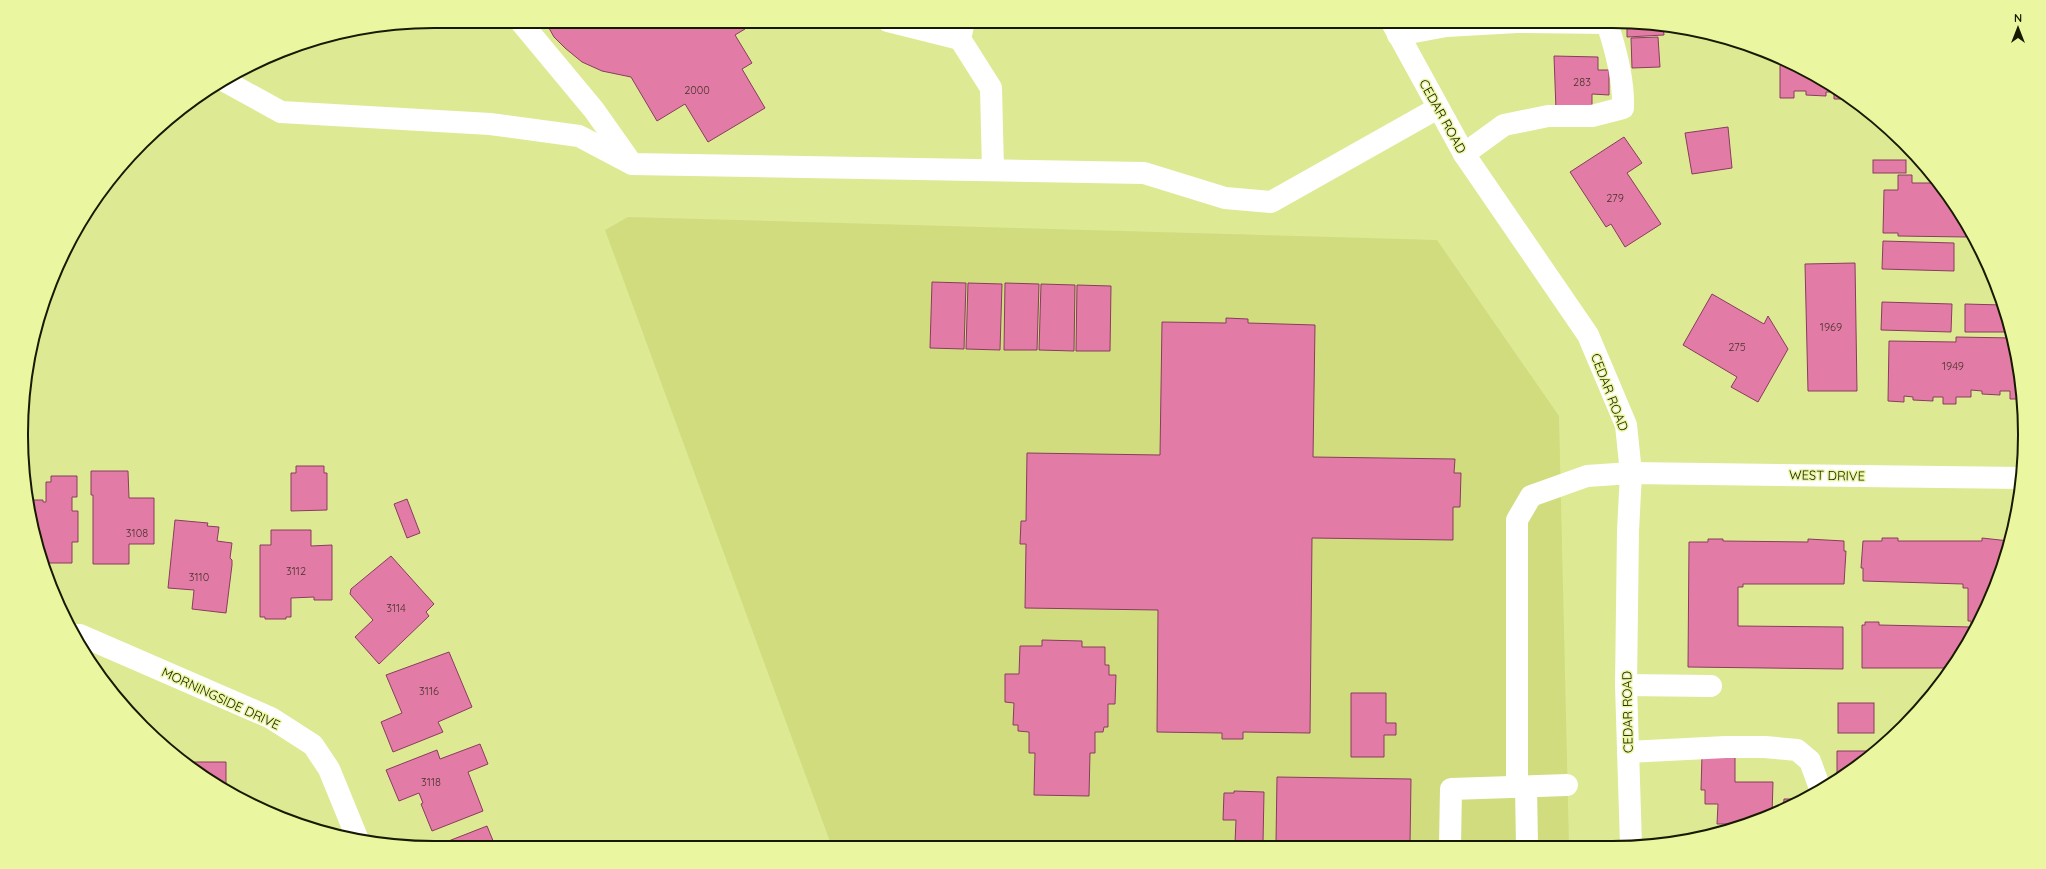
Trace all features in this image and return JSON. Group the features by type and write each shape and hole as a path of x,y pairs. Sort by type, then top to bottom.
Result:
{"street":[{"path":"526,28 594,110 632,164"},
{"path":"946,28 962,30 991,88 993,170"},
{"name":"CEDAR ROAD","path":"1394,28 1464,154 1588,335 1626,425 1631,473 1628,531 1626,685 1631,840"},
{"path":"1464,154 1504,125 1548,116 1592,116 1623,108 1622,84 1615,47 1609,28"},
{"path":"229,83 281,112 490,124 578,136 632,164 1144,173 1225,198 1271,202 1438,108"},
{"name":"WEST DRIVE","path":"1527,841 1521,787 1517,520 1531,496 1587,476 1631,473 2016,478"},
{"name":"MORNINGSIDE DRIVE","path":"81,635 271,718 313,745 329,769 355,833"},
{"path":"1626,685 1711,686"},
{"path":"1628,752 1726,747 1765,747 1797,750 1810,761 1819,785"},
{"path":"1450,841 1451,789 1567,785"}],"shaded area":[{"path":"628,217 1437,240 1559,416 1569,841 830,841 605,230"}],"building":[{"path":"549,28 744,28 735,35 752,63 742,69 765,108 708,142 685,104 657,121 631,77 602,71 582,62 554,37"},
{"path":"1627,29 1664,31 1664,35 1627,37"},
{"path":"1658,37 1660,67 1632,68 1631,38"},
{"path":"1554,56 1598,57 1598,70 1609,70 1609,95 1592,94 1592,110 1556,110"},
{"path":"1780,65 1815,82 1830,92 1826,92 1826,96 1806,95 1806,91 1794,91 1794,98 1780,98"},
{"path":"1834,95 1840,99 1834,99"},
{"path":"1728,127 1732,168 1692,174 1685,133"},
{"path":"1624,137 1642,163 1627,173 1661,224 1625,247 1611,224 1606,227 1570,172"},
{"path":"1873,160 1906,160 1906,173 1873,173"},
{"path":"1898,175 1912,175 1912,183 1931,183 1964,231 1966,237 1898,236 1898,233 1883,233 1884,190 1898,190"},
{"path":"1883,241 1954,243 1954,271 1882,269"},
{"path":"1855,263 1857,391 1808,391 1805,264"},
{"path":"932,282 966,283 964,349 930,348"},
{"path":"968,283 1002,284 1000,350 966,349"},
{"path":"1005,283 1039,284 1037,350 1004,350"},
{"path":"1041,284 1075,285 1074,351 1039,350"},
{"path":"1077,285 1111,286 1110,351 1076,351"},
{"path":"1712,294 1764,324 1768,316 1788,349 1758,402 1731,387 1737,377 1683,345"},
{"path":"1882,302 1952,304 1951,332 1881,330"},
{"path":"1965,304 1996,305 2005,332 1965,332"},
{"path":"1226,318 1248,319 1248,323 1315,325 1313,457 1455,459 1454,473 1461,473 1460,507 1453,507 1453,540 1312,538 1310,733 1243,732 1243,739 1222,739 1222,733 1157,732 1158,610 1025,608 1026,544 1020,544 1021,521 1026,521 1027,453 1160,455 1162,322 1226,323"},
{"path":"1956,337 2006,338 2015,381 2016,399 2010,399 2010,391 2000,391 2000,395 1982,394 1982,391 1971,390 1971,397 1956,397 1956,404 1943,404 1943,397 1933,397 1933,401 1913,400 1913,397 1904,396 1904,402 1888,401 1889,341 1956,342"},
{"path":"296,466 324,466 324,473 327,473 327,510 291,511 291,473 296,473"},
{"path":"91,471 128,471 129,498 154,498 154,544 129,544 129,564 93,564 93,495 91,495"},
{"path":"51,476 77,476 77,497 72,497 72,511 78,511 78,542 72,542 72,563 49,563 42,540 33,500 43,500 43,502 46,502 46,482 51,482"},
{"path":"407,499 420,533 407,538 394,504"},
{"path":"175,520 208,523 207,526 219,527 217,541 232,543 230,558 232,560 232,565 226,613 192,609 194,590 168,588"},
{"path":"271,530 311,530 311,546 332,545 332,600 314,600 314,597 291,598 291,617 286,617 286,619 265,619 265,617 260,617 260,545 271,545"},
{"path":"1882,538 1898,538 1898,541 1982,541 1982,538 2004,540 1987,590 1971,624 1971,621 1968,621 1968,588 1963,588 1963,584 1863,581 1863,568 1861,568 1863,541 1882,541"},
{"path":"1708,539 1723,539 1723,541 1808,542 1808,539 1844,541 1844,551 1846,551 1844,584 1743,584 1743,587 1738,587 1738,626 1843,627 1843,669 1688,667 1689,542 1708,542"},
{"path":"391,556 434,604 426,612 429,616 379,664 355,637 373,620 350,594 351,589"},
{"path":"1865,622 1879,622 1879,625 1970,627 1964,638 1944,668 1862,668 1862,625 1865,625"},
{"path":"1042,640 1082,641 1082,647 1105,647 1105,665 1109,665 1109,675 1116,675 1115,704 1108,704 1108,727 1104,727 1103,732 1095,732 1095,753 1090,753 1089,796 1034,795 1035,753 1029,753 1029,732 1018,731 1018,725 1013,725 1014,703 1005,702 1005,674 1019,674 1020,646 1042,646"},
{"path":"449,652 472,707 438,722 443,732 393,752 381,722 402,713 386,675"},
{"path":"1351,693 1386,693 1386,723 1396,723 1396,735 1384,735 1384,757 1351,757"},
{"path":"1838,703 1874,703 1874,733 1838,733"},
{"path":"480,744 488,764 468,772 483,811 432,831 421,804 423,803 419,793 399,801 386,770 437,750 440,759"},
{"path":"1837,751 1866,751 1859,757 1837,772"},
{"path":"1702,755 1735,755 1735,782 1773,782 1772,808 1726,824 1717,824 1718,804 1705,804 1705,790 1701,790"},
{"path":"194,762 226,762 226,784"},
{"path":"1277,777 1411,779 1410,841 1276,841"},
{"path":"1234,791 1264,792 1263,841 1235,841 1236,820 1223,820 1224,793 1234,793"},
{"path":"1784,799 1791,799 1784,802"},
{"path":"487,826 493,841 449,841"}]}
